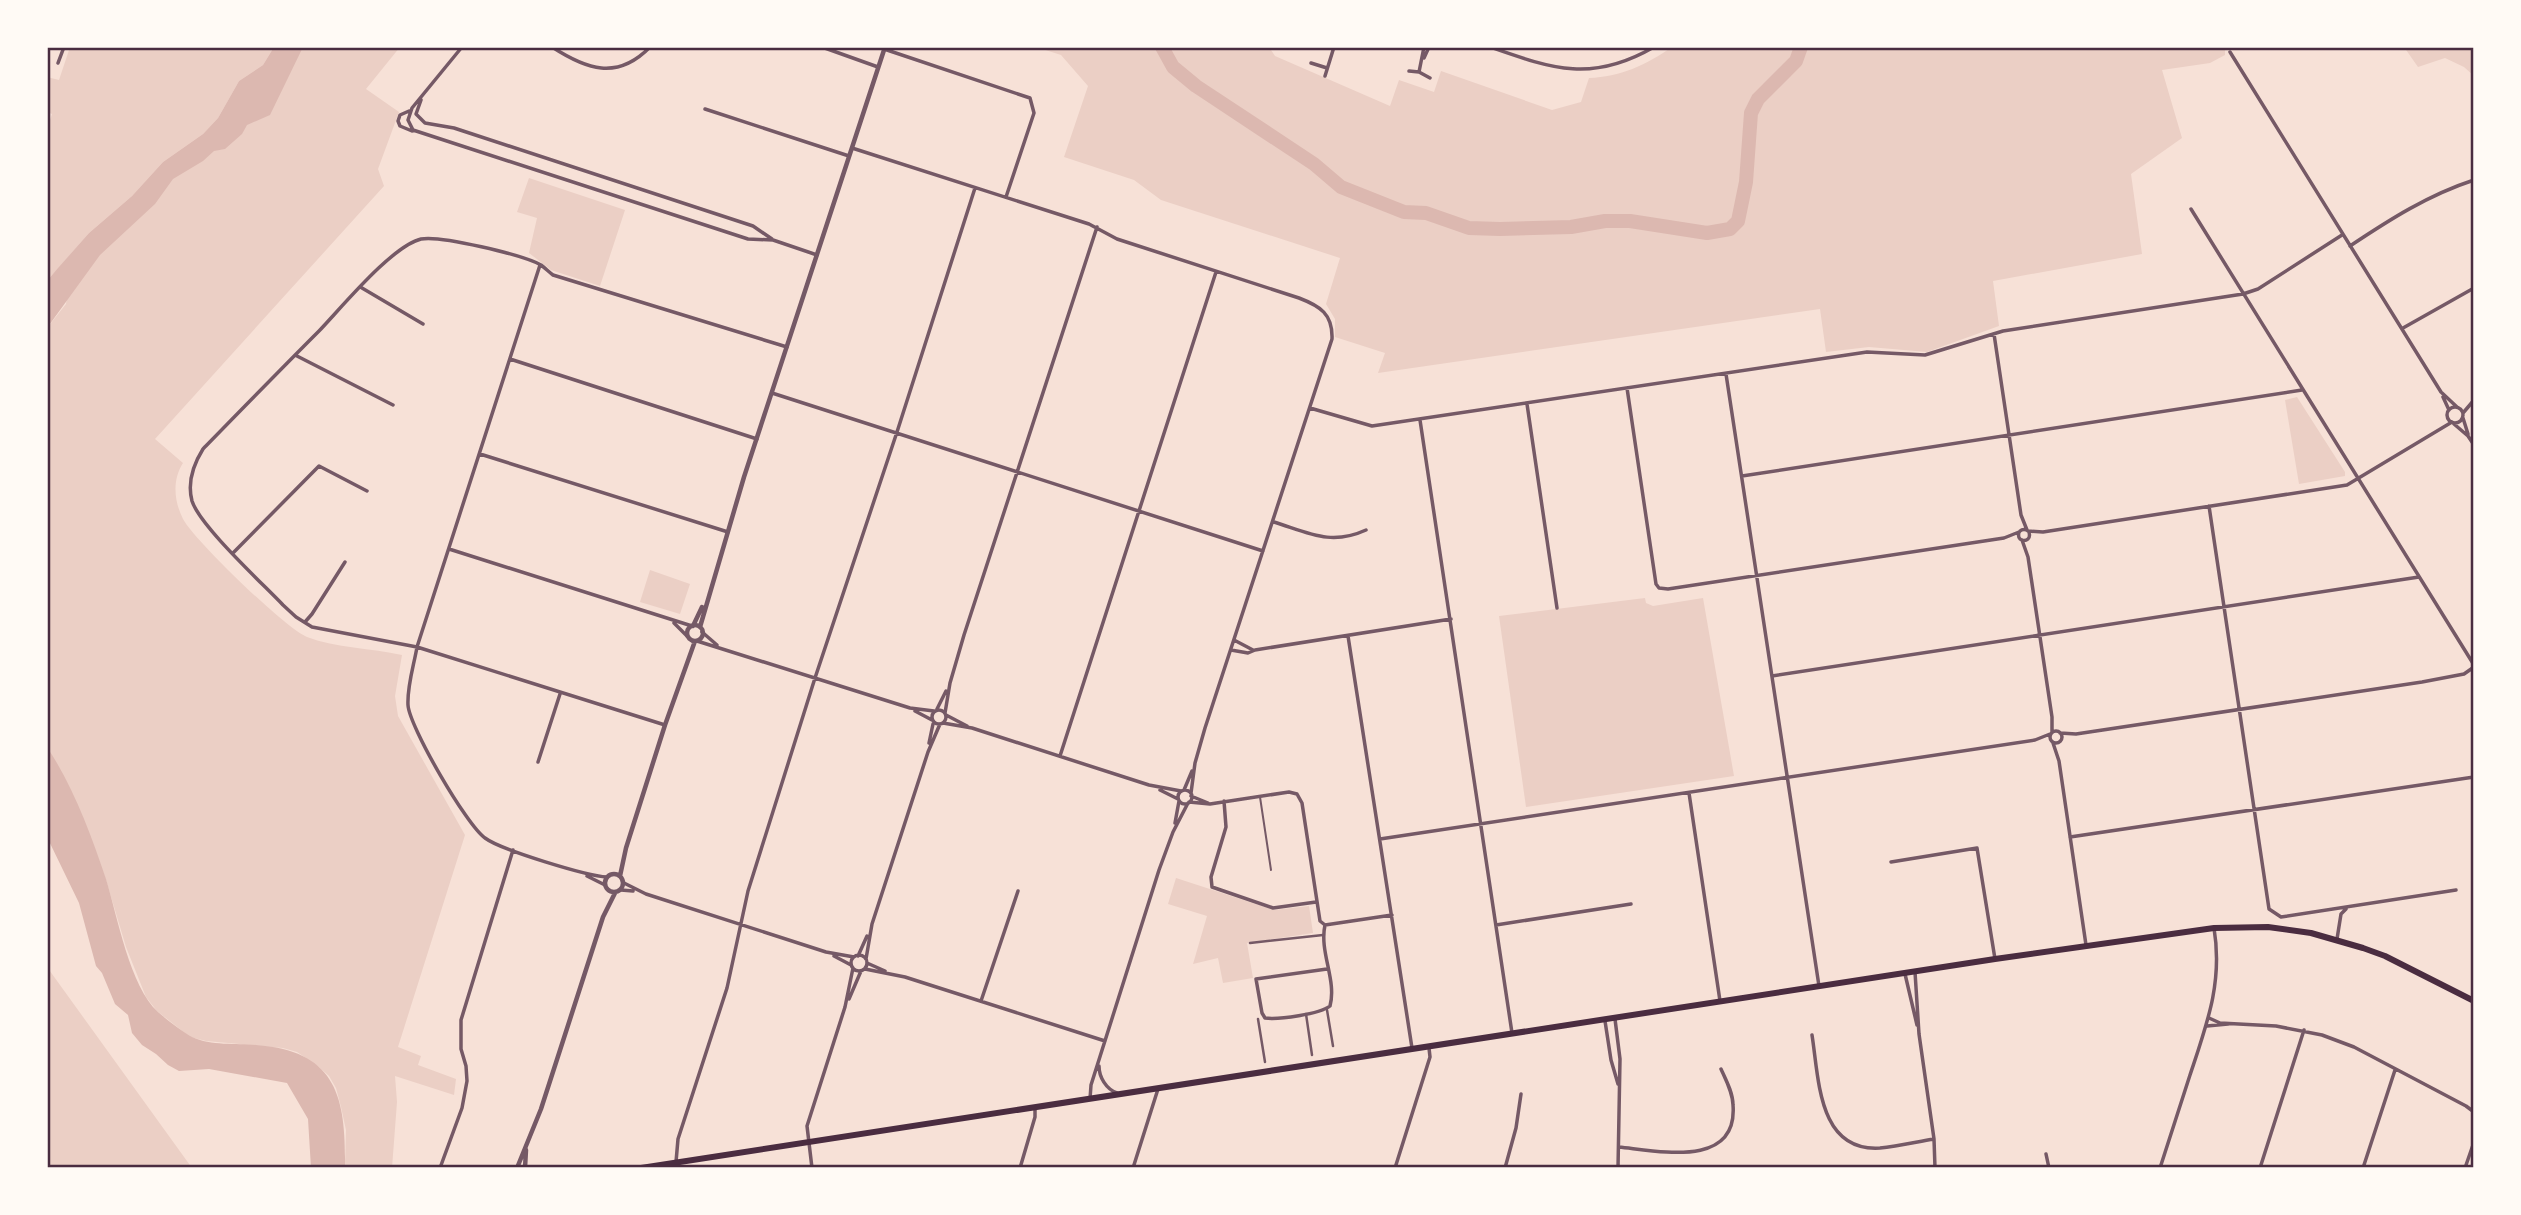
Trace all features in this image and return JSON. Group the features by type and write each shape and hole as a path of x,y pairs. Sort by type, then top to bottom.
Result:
{"main road":[{"path":"641,1168 1994,959 2214,928 2237,926 2291,930 2337,939 2385,956 2474,1001"}],"street":[{"path":"58,63 64,47"},
{"path":"417,132 409,124 411,111 462,47"},
{"path":"552,47 578,63 594,68 622,66 635,60 650,47"},
{"path":"822,47 878,67"},
{"path":"1325,76 1334,47"},
{"path":"1419,72 1427,47"},
{"path":"1490,47 1534,62 1580,70 1619,64 1654,47"},
{"path":"692,639 700,639 697,628 884,48 1030,98 1034,113 1006,197"},
{"path":"2230,52 2342,235 2403,328 2441,392 2452,423 2468,436 2474,445"},
{"path":"1311,63 1327,68"},
{"path":"1409,71 1419,72 1430,78"},
{"path":"425,93 416,114 425,122 454,128 753,226 774,240 817,255"},
{"path":"705,109 849,156"},
{"path":"411,111 400,115 400,126 748,239 774,240"},
{"path":"852,148 1097,227 1117,239 1314,304 1324,310 1330,319 1332,339 1195,763 1179,800 1173,832 1105,1041 1090,1099"},
{"path":"2350,246 2433,195 2474,180"},
{"path":"676,1162 678,1139 727,988 748,891 975,188"},
{"path":"2035,740 2060,741 2076,734 2421,682 2464,674 2474,666 2191,209"},
{"path":"928,752 936,711 950,683 1097,227"},
{"path":"1310,408 1372,426 1867,352 1924,355 1994,334 2243,294 2258,289 2342,235"},
{"path":"664,725 417,646 323,630 305,622 282,604 197,512 192,501 191,473 203,449 361,287 394,254 421,239 446,240 540,265 553,275 787,347"},
{"path":"540,265 417,646 409,690 408,705 416,729 477,831 486,839 513,850 579,872 607,877 613,874 625,848 685,663 692,639 687,631 697,628"},
{"path":"1060,756 1216,272"},
{"path":"361,287 423,324"},
{"path":"2403,328 2474,288"},
{"path":"1994,334 2021,515 2020,531 2025,539"},
{"path":"295,355 393,405"},
{"path":"510,359 757,439"},
{"path":"1726,374 1819,986"},
{"path":"1628,388 1656,584 1660,588 1668,589 2004,538 2025,539 2043,532 2347,485 2435,431 2458,423 2474,400"},
{"path":"1742,476 2302,390"},
{"path":"2441,392 2463,415 2468,436"},
{"path":"772,393 1263,551"},
{"path":"2435,431 2448,412 2474,400"},
{"path":"1527,404 1557,608"},
{"path":"1420,420 1512,1033"},
{"path":"480,454 728,532"},
{"path":"233,553 320,466 367,491"},
{"path":"2209,506 2267,905 2281,917 2456,890"},
{"path":"2021,515 2027,530 2025,539 2052,717 2052,742 2059,761"},
{"path":"1274,522 1329,539 1343,538 1366,530"},
{"path":"2004,538 2020,531 2043,532"},
{"path":"449,549 697,628 719,646"},
{"path":"305,622 345,562"},
{"path":"1772,676 2419,577"},
{"path":"1231,650 1248,653 1451,620"},
{"path":"673,621 692,639 910,708 936,711 972,728 1149,785 1182,791 1210,804"},
{"path":"1348,636 1412,1050"},
{"path":"1234,640 1255,650"},
{"path":"812,1168 807,1126 845,1007 852,967 872,924 928,752 942,724 950,683"},
{"path":"538,762 560,693"},
{"path":"910,708 942,724 972,728"},
{"path":"2052,717 2059,732 2059,761 2086,945"},
{"path":"1380,839 2035,740 2051,733 2076,734"},
{"path":"1173,832 1189,802 1195,763"},
{"path":"2070,837 2474,776"},
{"path":"1149,785 1184,804 1210,804 1293,792 1300,798 1320,921 1325,925 1392,915"},
{"path":"1689,793 1720,1003"},
{"path":"1224,801 1226,827 1211,877 1212,887 1273,908 1317,902"},
{"path":"625,848 620,876 624,883 646,894 826,952 856,956 893,974 1105,1041"},
{"path":"1891,862 1977,848 1994,959"},
{"path":"440,1168 462,1108 467,1081 461,1049 461,1020 513,850"},
{"path":"579,872 606,888 646,894"},
{"path":"613,874 620,876"},
{"path":"603,917 607,877"},
{"path":"525,1168 527,1146 603,917 624,883"},
{"path":"981,1002 1018,891"},
{"path":"1496,925 1631,904"},
{"path":"2337,939 2341,914 2348,907"},
{"path":"845,1007 867,961 872,924"},
{"path":"1325,925 1323,935 1332,1001 1327,1010 1333,1046"},
{"path":"2160,1168 2209,1018 2217,973 2218,954 2214,928"},
{"path":"1250,943 1323,935"},
{"path":"826,952 852,967 893,974"},
{"path":"1327,1010 1265,1018 1256,979 1328,969"},
{"path":"1915,972 1919,1034 1934,1139 1935,1168"},
{"path":"1904,973 1919,1034"},
{"path":"1306,1014 1312,1055"},
{"path":"2209,1018 2230,1024"},
{"path":"1258,1019 1265,1062"},
{"path":"1615,1019 1619,1059 1618,1168"},
{"path":"1605,1021 1611,1060 1619,1086"},
{"path":"2207,1026 2256,1023 2304,1030 2347,1044 2474,1110"},
{"path":"2260,1168 2304,1030"},
{"path":"1812,1035 1823,1107 1831,1126 1846,1139 1861,1146 1878,1148 1934,1139"},
{"path":"1395,1168 1430,1057 1429,1048"},
{"path":"1099,1061 1099,1072 1110,1090 1124,1094"},
{"path":"1619,1147 1691,1153 1712,1148 1726,1135 1733,1117 1732,1097 1721,1069"},
{"path":"2363,1168 2395,1069"},
{"path":"1133,1168 1158,1088"},
{"path":"1505,1168 1516,1128 1521,1094"},
{"path":"1020,1168 1035,1117 1035,1108"},
{"path":"2465,1168 2474,1142"},
{"path":"517,1168 527,1146"},
{"path":"2046,1154 2049,1168"},
{"path":"525,1155 530,1168"}],"lane":[{"path":"1260,796 1271,870"}],"shaded area":[{"path":"70,47 274,47 263,65 239,81 218,118 203,134 163,162 132,196 89,233 47,281 47,129 52,114 47,112 47,77 59,80"},
{"path":"274,47 303,47 270,115 247,125 242,134 225,149 214,151 173,179 155,204 100,255 47,328 47,281 89,233 132,196 163,162 203,134 218,118 239,81 263,65"},
{"path":"296,47 400,47 366,89 399,112 378,169 384,186 155,439 183,463 177,476 176,491 183,519 221,563 280,618 307,637 402,655 395,696 398,716 465,835 398,1047 421,1056 418,1065 456,1079 454,1095 395,1076 397,1102 392,1168 345,1168 346,1130 336,1088 329,1076 297,1052 190,1037 157,1011 146,997 126,947 106,880 80,811 47,747 47,328 66,304 70,278"},
{"path":"1036,47 1269,47 1275,56 1390,106 1399,80 1434,92 1441,71 1552,110 1581,102 1589,78 1632,69 1672,47 2229,47 2225,50 2225,55 2210,63 2162,70 2182,138 2131,174 2142,254 1993,281 1999,326 1927,352 1869,347 1826,352 1820,309 1378,373 1385,353 1335,337 1335,319 1326,304 1340,258 1161,200 1134,180 1064,157 1088,86 1061,55"},
{"path":"2404,47 2474,47 2474,76 2464,67 2445,58 2418,67"},
{"path":"529,178 625,210 600,286 551,270 529,253 537,218 517,212"},
{"path":"2297,397 2345,476 2299,484 2285,400"},
{"path":"650,570 690,584 680,614 640,602"},
{"path":"1645,598 1646,603 1653,606 1703,598 1734,776 1526,807 1499,616"},
{"path":"47,747 88,828 132,968 148,1001 161,1015 199,1040 283,1049 304,1057 320,1068 339,1099 345,1143 345,1168 311,1168 308,1119 287,1083 209,1069 179,1071 142,1045 132,1033 128,1015 115,1004 102,973 96,966 79,903 47,837"},
{"path":"1176,878 1274,910 1309,906 1313,933 1247,943 1253,978 1223,983 1218,958 1193,964 1207,916 1168,904"},
{"path":"47,967 192,1168 47,1168"}],"waterway":[{"path":"1162,47 1173,67 1196,86 1314,164 1341,187 1404,212 1426,213 1469,228 1571,227 1605,221 1630,221 1707,233 1730,229 1738,221 1746,182 1751,113 1758,99 1796,61 1801,47"}]}
